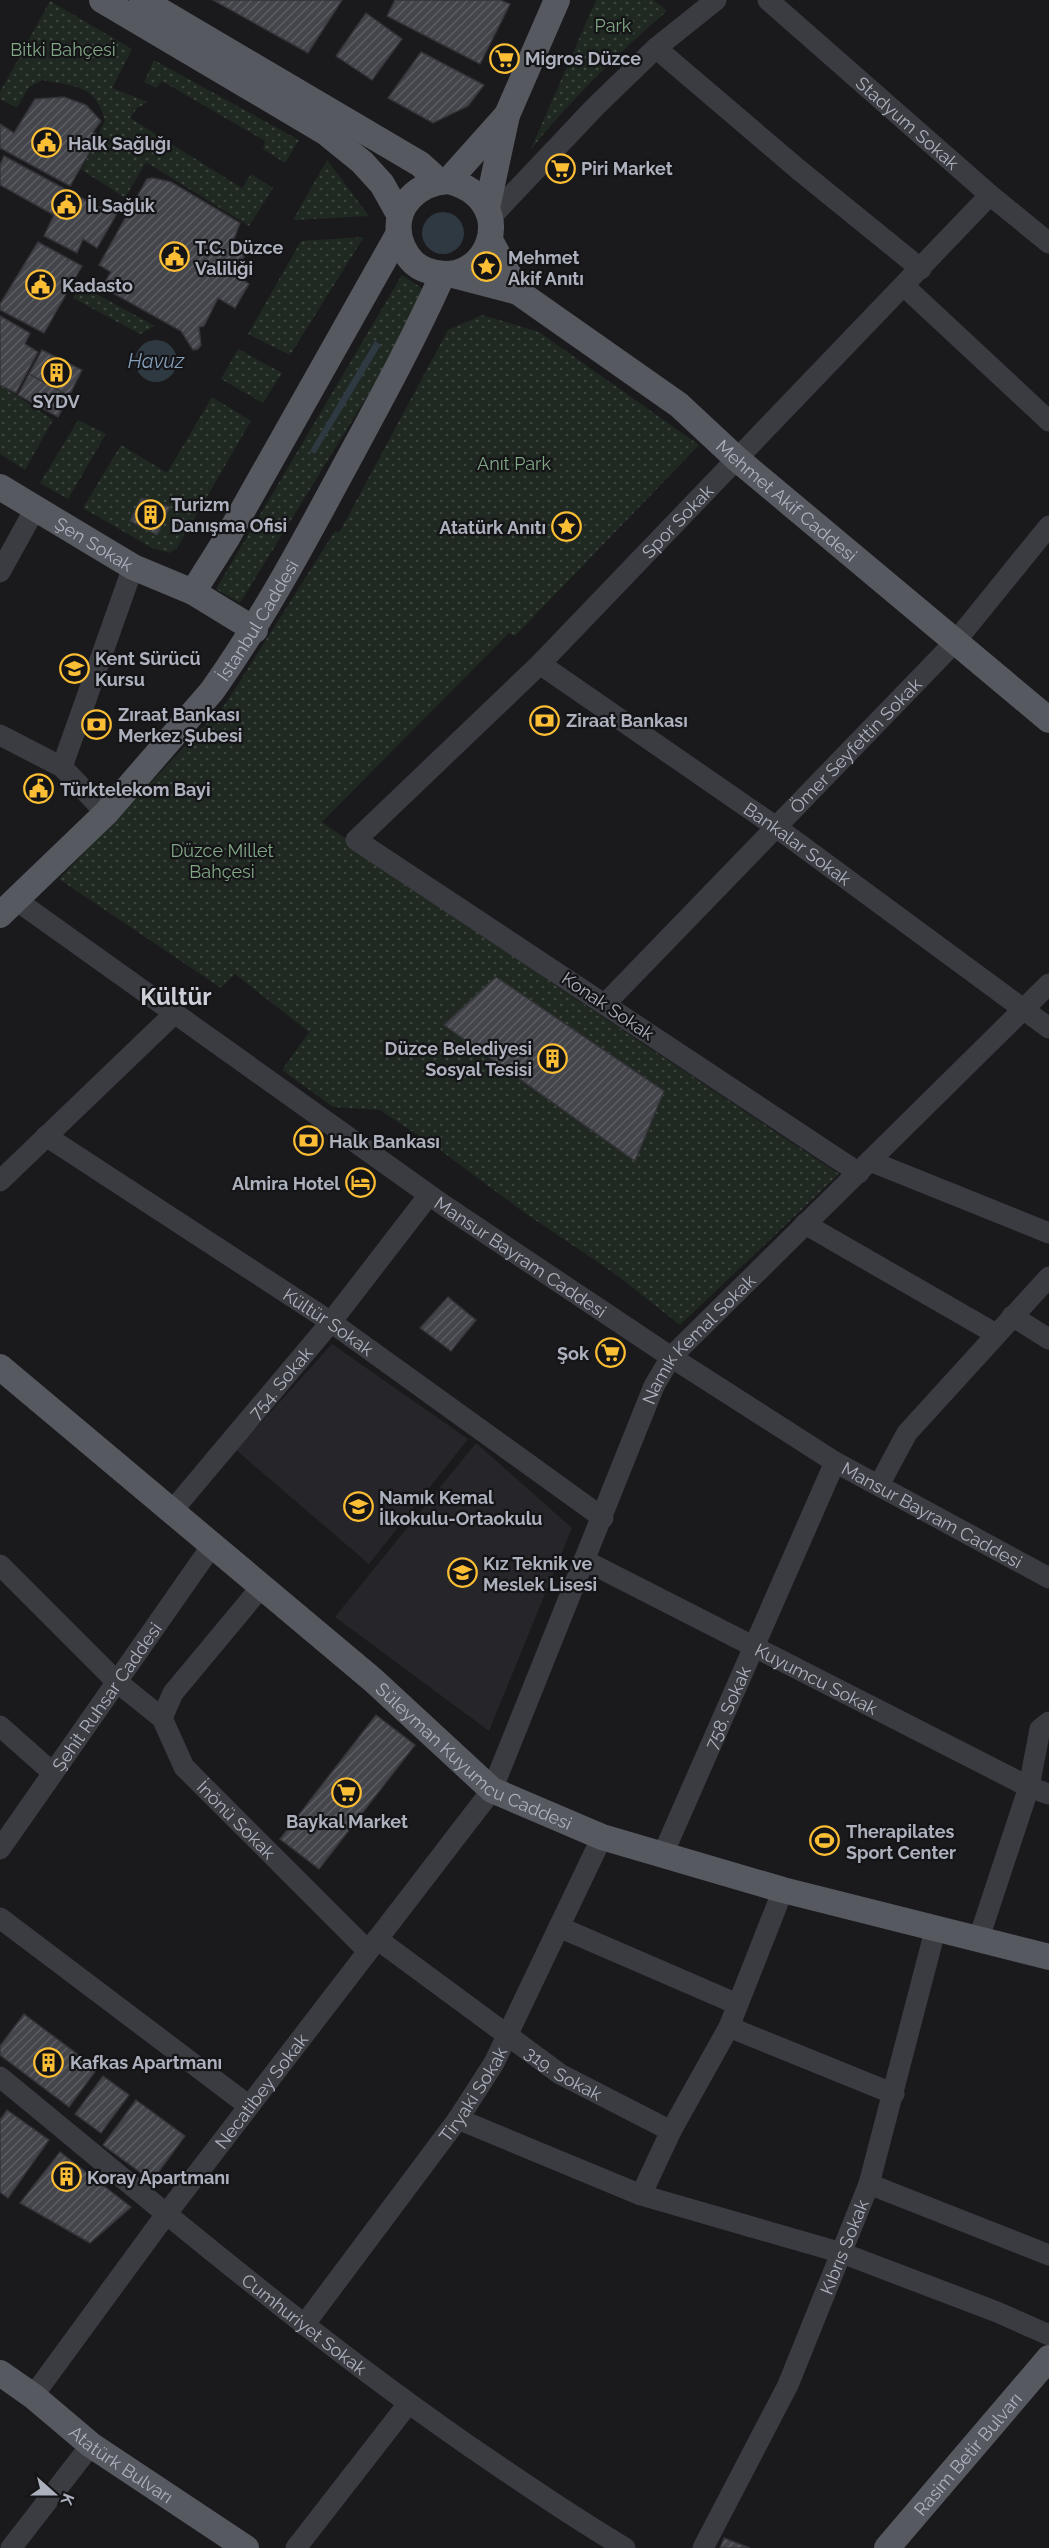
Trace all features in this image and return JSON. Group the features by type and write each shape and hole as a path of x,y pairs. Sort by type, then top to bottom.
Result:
{"main road":[{"path":"102,0 158,31 325,132 362,162 382,184 399,225 402,247 410,259 421,268 518,292"},
{"path":"142,0 420,164 444,182"},
{"path":"446,274 466,270 480,259 489,222 507,115 557,0"},
{"path":"444,182 507,115"},
{"path":"193,592 227,538 399,225 406,201 418,190 432,183 464,185 478,195 518,292"},
{"name":"İstanbul Caddesi","path":"8,907 106,813 212,691 255,630 446,274"},
{"name":"Mehmet Akif Caddesi","path":"518,292 679,405 737,459 1049,720"},
{"name":"Şen Sokak","path":"0,487 133,567 193,592 255,630"},
{"name":"Süleyman Kuyumcu Caddesi","path":"0,1367 373,1680 492,1790 602,1837 783,1890 1049,1957"},
{"name":"Rasim Betir Bulvarı","path":"887,2548 1049,2358"},
{"name":"Atatürk Bulvarı","path":"2,2380 33,2396 91,2445 246,2548"}],"street":[{"path":"489,222 594,107 656,48 716,0"},
{"name":"Stadyum Sokak","path":"768,0 990,195 1049,243"},
{"path":"656,48 799,170 921,269"},
{"name":"Spor Sokak","path":"356,840 540,664 990,195"},
{"path":"904,286 1049,421"},
{"path":"0,572 35,508"},
{"name":"Ömer Seyfettin Sokak","path":"605,1004 956,642 1049,526"},
{"path":"62,767 133,567"},
{"name":"Bankalar Sokak","path":"540,664 776,827 1049,1028"},
{"path":"0,735 62,767 106,813"},
{"name":"Konak Sokak","path":"356,840 605,1004 864,1167 1049,1233"},
{"name":"Mansur Bayram Caddesi","path":"8,907 176,1013 429,1195 671,1357 836,1462 1049,1578"},
{"name":"Namık Kemal Sokak","path":"492,1790 654,1386 671,1357 1049,984"},
{"path":"0,1181 176,1013"},
{"name":"Kültür Sokak","path":"46,1136 331,1322 603,1518"},
{"name":"754. Sokak","path":"172,1511 331,1322 429,1195"},
{"path":"806,1224 996,1334"},
{"path":"879,1485 907,1433 1049,1277"},
{"path":"1012,1316 1049,1338"},
{"name":"758. Sokak","path":"663,1854 836,1462"},
{"name":"Şehit Ruhsar Caddesi","path":"0,1849 213,1544"},
{"name":"Kuyumcu Sokak","path":"584,1560 1029,1787 1049,1794"},
{"name":"İnönü Sokak","path":"0,1565 117,1682 162,1718 184,1767 373,1945"},
{"path":"162,1718 173,1693 262,1586"},
{"path":"979,1938 1029,1787 1040,1729 1049,1722"},
{"path":"0,1726 53,1773"},
{"name":"Necatibey Sokak","path":"33,2396 167,2213 492,1790"},
{"name":"Tiryaki Sokak","path":"303,2325 458,2119 494,2063 602,1837"},
{"path":"642,2195 671,2131 729,2027 783,1890"},
{"path":"0,1918 249,2106"},
{"path":"559,1927 738,2004"},
{"name":"Kıbrıs Sokak","path":"703,2548 788,2385 869,2184 936,1927"},
{"name":"319. Sokak","path":"373,1945 508,2035 560,2074 671,2131"},
{"path":"729,2027 894,2094"},
{"name":"Cumhuriyet Sokak","path":"0,2077 303,2325 408,2404 586,2526 625,2548"},
{"path":"458,2119 642,2195 842,2253 998,2312 1049,2335"},
{"path":"869,2184 1049,2255"},
{"path":"296,2548 408,2404"},
{"path":"11,2548 91,2445"}],"shaded area":[{"name":"Namık Kemal İlkokulu-Ortaokulu","path":"332,1344 468,1439 369,1564 236,1450"},
{"name":"Kız Teknik ve Meslek Lisesi","path":"476,1443 572,1528 489,1731 335,1617"}],"green space":[{"name":"Park","path":"596,0 653,0 667,11 596,77 531,149"},
{"name":"Bitki Bahçesi","path":"50,1 132,49 112,88 148,102 137,108 130,118 242,188 251,174 273,188 249,226 146,162 125,198 82,170 105,120 101,108 89,93 82,89 43,80 29,87 17,108 0,99 0,92"},
{"path":"154,60 299,140 285,163 263,149 265,141 162,81 156,88 144,82"},
{"path":"327,160 369,216 293,220"},
{"path":"364,237 290,355 248,334 301,241"},
{"path":"402,275 426,291 401,341 240,603 216,589"},
{"path":"80,285 155,326 140,334 73,298"},
{"name":"Düzce Millet Bahçesi","path":"482,315 539,332 699,445 515,636 509,633 322,822 561,989 839,1174 680,1325 614,1273 380,1110 333,1107 282,1070 309,1032 235,974 221,988 59,879 226,703 335,531 339,533 448,330"},
{"path":"238,349 282,373 263,403 221,379"},
{"path":"0,384 53,420 25,470 0,454"},
{"path":"212,397 251,421 177,548 169,553 152,548 83,508 121,445 167,473"},
{"path":"78,420 106,434 68,499 40,483"}],"water":[{"path":"443,212 458,218 464,233 458,248 443,254 428,248 422,233 428,218"},
{"name":"Havuz","path":"156,340 164,341 171,346 176,353 176,369 171,376 164,381 156,382 148,381 141,376 136,369 135,361 136,353 141,346 148,341"},
{"path":"375,341 381,345 315,454 310,451"}],"building":[{"path":"213,0 342,0 308,53"},
{"path":"395,0 500,0 510,4 480,64 387,16"},
{"path":"366,13 402,39 372,80 336,56"},
{"path":"421,52 484,85 468,106 433,123 388,98"},
{"name":"Halk Sağlığı","path":"64,97 86,105 101,121 93,132 99,136 70,186 0,148 0,124 14,133 35,99"},
{"name":"İl Sağlık","path":"4,156 100,208 105,202 119,210 97,248 83,239 77,253 44,236 54,215 0,185 0,165"},
{"name":"T.C. Düzce Valiliği","path":"147,179 171,182 240,223 234,239 249,248 234,274 249,284 235,308 218,298 204,326 199,327 201,345 198,349 193,350 181,331 102,287 111,272 99,265"},
{"name":"Kadasto","path":"38,242 82,266 44,333 0,310 0,304"},
{"path":"0,316 30,333 25,344 38,352 16,393 0,385"},
{"name":"SYDV","path":"42,350 82,370 69,396 29,374"},
{"path":"29,374 69,396 58,417 18,395"},
{"name":"Turizm Danışma Ofisi","path":"141,498 170,507 157,535 130,521"},
{"name":"Düzce Belediyesi Sosyal Tesisi","path":"496,977 664,1091 635,1161 444,1025"},
{"path":"448,1297 476,1320 451,1351 420,1328"},
{"name":"Baykal Market","path":"376,1715 415,1745 319,1869 280,1839"},
{"name":"Kafkas Apartmanı","path":"24,2014 97,2069 69,2107 0,2055 0,2046"},
{"path":"103,2076 129,2095 101,2133 75,2114"},
{"path":"136,2100 185,2136 152,2181 103,2145"},
{"path":"7,2110 49,2140 8,2198 0,2192 0,2120"},
{"name":"Koray Apartmanı","path":"60,2152 131,2207 90,2243 20,2203"},
{"path":"724,2538 750,2548 720,2548"}],"place":[{"name":"Migros Düzce","path":"504,58"},
{"name":"Halk Sağlığı","path":"47,143"},
{"name":"Piri Market","path":"560,168"},
{"name":"İl Sağlık","path":"66,205"},
{"name":"T.C. Düzce Valiliği","path":"174,257"},
{"name":"Mehmet Akif Anıtı","path":"487,267"},
{"name":"Kadasto","path":"41,285"},
{"name":"SYDV","path":"56,372"},
{"name":"Turizm Danışma Ofisi","path":"150,514"},
{"name":"Atatürk Anıtı","path":"567,527"},
{"name":"Kent Sürücü Kursu","path":"74,668"},
{"name":"Ziraat Bankası","path":"545,720"},
{"name":"Zıraat Bankası Merkez Şubesi","path":"97,724"},
{"name":"Türktelekom Bayi","path":"39,789"},
{"name":"Düzce Belediyesi Sosyal Tesisi","path":"553,1058"},
{"name":"Halk Bankası","path":"308,1141"},
{"name":"Almira Hotel","path":"361,1183"},
{"name":"Şok","path":"610,1353"},
{"name":"Namık Kemal İlkokulu-Ortaokulu","path":"358,1507"},
{"name":"Kız Teknik ve Meslek Lisesi","path":"462,1573"},
{"name":"Baykal Market","path":"347,1792"},
{"name":"Therapilates Sport Center","path":"825,1841"},
{"name":"Kafkas Apartmanı","path":"49,2062"},
{"name":"Koray Apartmanı","path":"66,2177"}],"district":[{"name":"Kültür","path":"176,996"}],"park label":[{"name":"Anıt Park","path":"514,463"}]}
